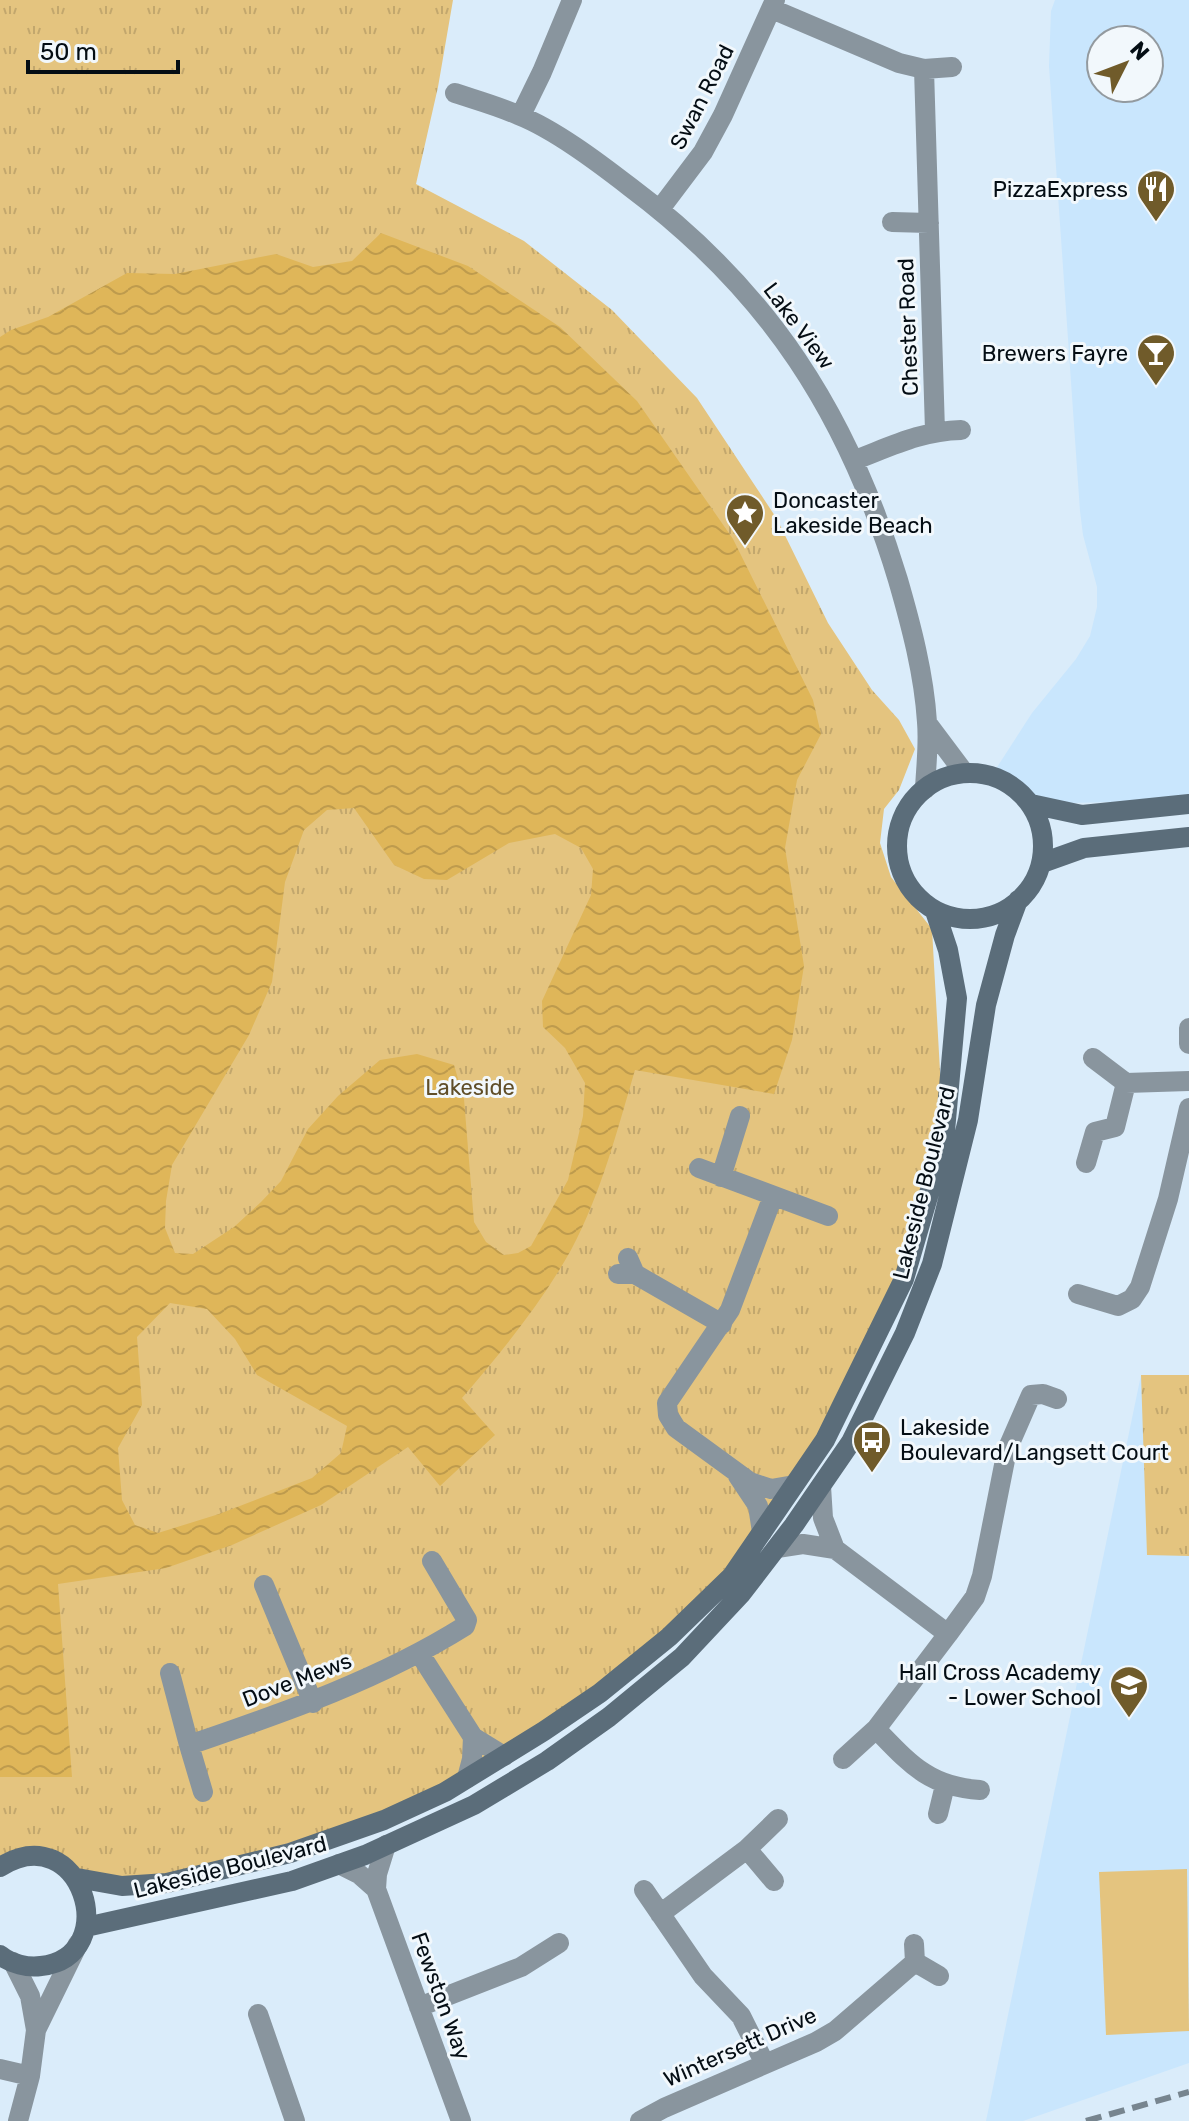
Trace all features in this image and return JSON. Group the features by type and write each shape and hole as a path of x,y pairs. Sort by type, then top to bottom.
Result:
{"street":[{"path":"521,115 572,0"},
{"path":"774,4 899,63 924,69 952,67"},
{"name":"Swan Road","path":"660,209 703,152 774,4"},
{"name":"Chester Road","path":"924,69 935,431"},
{"name":"Lake View","path":"455,93 521,115 594,160 660,209 707,251 770,321 809,375 855,460 882,527 912,627 927,723 925,789"},
{"path":"892,222 929,223"},
{"path":"855,460 935,431 961,430"},
{"name":"Lake View","path":"927,723 963,771"},
{"path":"963,771 992,775 1013,786 1031,804 1042,827 1042,863 1032,888 1009,909 989,917 964,920 935,911 915,895 899,866 897,841 904,813 925,789 941,778 963,771"},
{"path":"1031,804 1082,815 1189,804"},
{"path":"1042,863 1084,848 1189,837"},
{"name":"Lakeside Boulevard","path":"82,1935 292,1881 386,1845 474,1805 547,1761 609,1717 682,1657 741,1594 851,1442 905,1333 932,1264 968,1120 986,1005 1018,900"},
{"name":"Lakeside Boulevard","path":"77,1878 122,1886 167,1883 290,1853 384,1820 445,1792 600,1693 669,1637 732,1576 825,1440 904,1279 944,1142 957,998 948,950 935,911"},
{"path":"1189,1028 1189,1044"},
{"path":"1093,1058 1126,1083 1189,1081"},
{"path":"1086,1163 1095,1132 1115,1127 1126,1083"},
{"path":"1078,1294 1118,1306 1132,1299 1140,1287 1168,1199 1189,1108"},
{"path":"721,1177 740,1116"},
{"path":"699,1168 828,1216"},
{"path":"773,1196 730,1310 667,1403 668,1415 676,1428 736,1473 771,1489 794,1485"},
{"path":"1168,1199 1189,1204"},
{"path":"627,1269 722,1324"},
{"path":"843,1759 876,1729 975,1597 1007,1450 1031,1395 1043,1394 1057,1399"},
{"path":"736,1473 758,1506 762,1532"},
{"path":"821,1486 823,1518 835,1549"},
{"path":"777,1548 803,1544 835,1549 948,1634"},
{"name":"Dove Mews","path":"189,1745 313,1703 420,1654 465,1626 467,1620 432,1561"},
{"path":"264,1585 313,1703"},
{"path":"420,1654 473,1737 504,1756"},
{"path":"170,1673 203,1792"},
{"path":"876,1729 910,1765 945,1785 980,1790"},
{"path":"467,1778 473,1737"},
{"path":"938,1814 945,1785"},
{"path":"660,1914 747,1849 778,1819"},
{"path":"376,1889 386,1845"},
{"path":"747,1849 774,1881"},
{"path":"0,1867 30,1856 49,1858 66,1867 77,1878 87,1900 82,1935 36,2030"},
{"path":"339,1864 359,1874 376,1889"},
{"name":"Fewston Way","path":"376,1889 461,2121"},
{"path":"644,1890 703,1976 741,2016 765,2064"},
{"path":"7,1959 38,1967 54,1964 67,1956 82,1935"},
{"path":"419,2007 521,1967 559,1943"},
{"name":"Wintersett Drive","path":"640,2121 835,2031 915,1953 939,1976"},
{"path":"7,1959 30,1996 36,2030 30,2076 18,2121"},
{"path":"258,2014 295,2121"},
{"path":"0,2069 30,2076"}],"shaded area":[{"path":"1055,0 1189,0 1189,800 1031,804 992,775 1032,713 1076,659 1090,636 1097,607 1097,587 1080,511 1049,66 1051,11"},
{"name":"Hall Cross Academy - Lower School","path":"1141,1375 1189,1375 1189,2063 1023,2121 986,2121"}],"green space":[{"name":"Lakeside","path":"0,0 453,0 438,87 416,184 524,241 612,310 697,398 777,519 828,623 872,690 899,720 915,749 899,790 884,809 880,843 891,877 932,929 944,1142 904,1279 781,1505 669,1637 445,1792 167,1883 77,1878 49,1858 0,1867"},
{"path":"1141,1375 1189,1375 1189,1556 1147,1555"},
{"path":"1187,1869 1189,2031 1106,2035 1099,1872"}],"water":[{"name":"Lakeside","path":"381,233 468,266 560,327 637,401 733,539 813,700 821,734 797,780 785,848 804,966 792,1040 774,1094 635,1070 600,1185 571,1250 534,1308 462,1398 495,1435 440,1486 408,1447 321,1505 232,1545 166,1568 58,1584 72,1777 0,1777 0,337 48,317 127,273 175,274 276,254 313,267 352,261","holes":["354,808 394,865 424,879 447,880 509,843 555,834 581,848 593,869 591,895 542,1001 543,1027 565,1048 585,1083 583,1116 568,1180 531,1246 518,1253 504,1255 486,1242 474,1222 464,1099 454,1065 417,1054 380,1060 338,1096 308,1129 281,1181 261,1202 234,1227 193,1254 175,1253 165,1228 172,1165 249,1035 272,982 285,882 304,830 327,810","170,1303 207,1309 235,1339 257,1375 347,1426 341,1453 312,1478 219,1514 158,1533 135,1525 122,1500 118,1448 142,1405 137,1337"]}],"railway":[{"path":"1086,2121 1189,2092"}],"place":[{"name":"PizzaExpress","path":"1156,223"},
{"name":"Brewers Fayre","path":"1156,387"},
{"name":"Doncaster Lakeside Beach","path":"745,547"},
{"name":"Lakeside Boulevard/Langsett Court","path":"872,1474"},
{"name":"Hall Cross Academy - Lower School","path":"1129,1719"}]}
